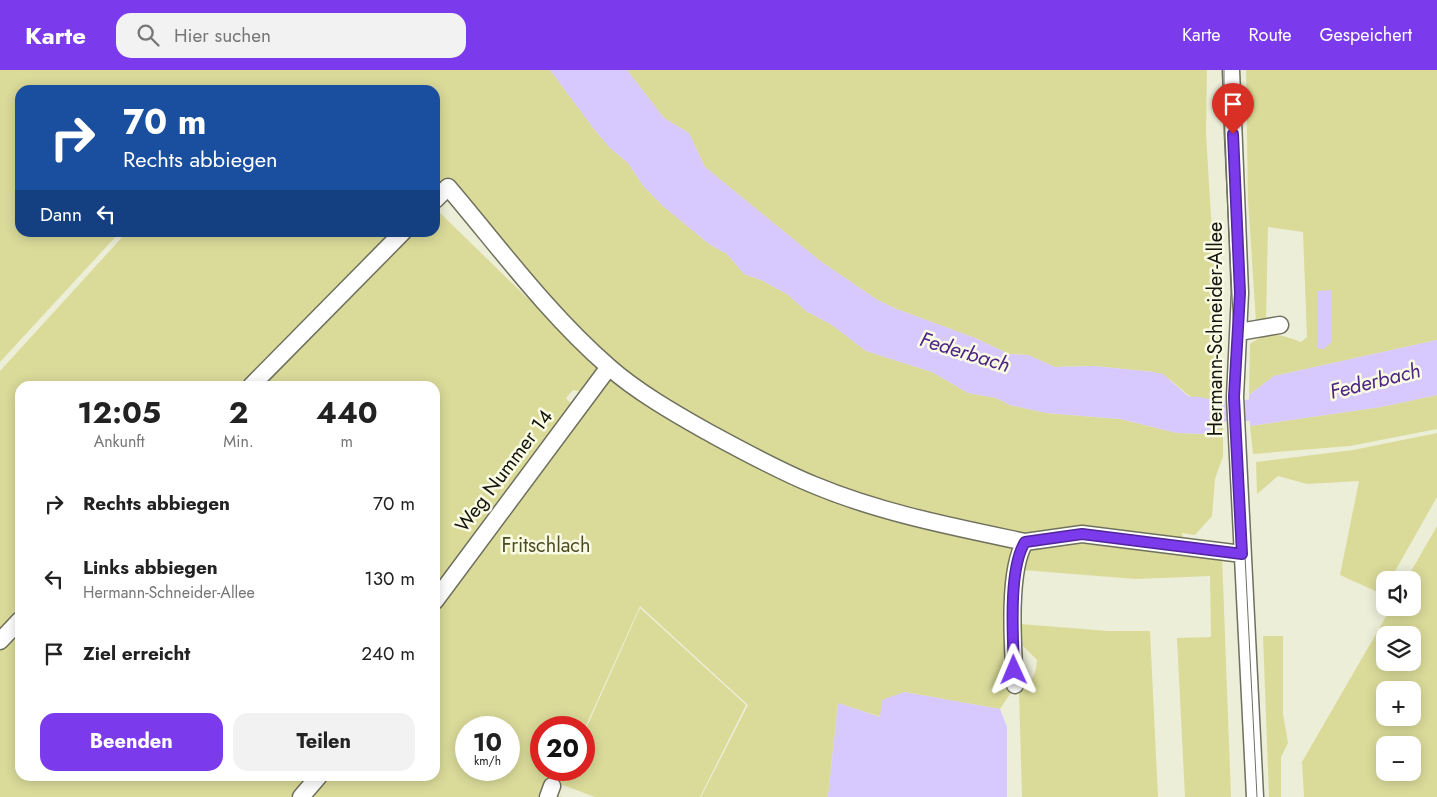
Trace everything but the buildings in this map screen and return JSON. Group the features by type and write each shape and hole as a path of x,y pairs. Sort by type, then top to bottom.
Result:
{"street":[{"name":"Hermann-Schneider-Allee","path":"1231,70 1240,293 1234,397 1255,797"},
{"path":"440,195 448,187 555,312 609,367 677,414 752,457 815,485 927,520 1025,542 1082,534 1242,554"},
{"path":"256,381 398,237"},
{"path":"1239,332 1280,325"},
{"name":"Weg Nummer 14","path":"440,594 609,367"},
{"path":"1015,685 1016,570 1020,550 1025,542"},
{"path":"0,641 15,625"},
{"path":"301,797 314,781"}],"green space":[{"path":"0,70 550,70 594,129 610,148 628,163 644,187 663,206 709,244 727,254 744,274 761,280 787,294 806,311 832,325 866,351 932,372 968,393 996,398 1010,405 1046,413 1120,419 1177,433 1203,434 1223,427 1223,456 1215,479 1212,516 1195,535 1182,533 1185,545 1023,535 884,505 812,481 729,441 615,366 573,327 453,188 440,193 440,85 15,85 15,237 115,237 0,362"},
{"path":"627,70 1207,70 1206,133 1222,401 1210,403 1200,401 1185,392 1171,380 1154,372 1094,366 1055,367 1028,355 1009,354 975,338 894,308 876,299 819,260 705,167 689,133 664,118"},
{"path":"1246,70 1437,70 1437,340 1274,376 1249,395 1250,344 1269,335 1280,335 1301,342 1307,337 1303,232 1268,227 1266,321 1256,322 1248,199"},
{"name":"Fritschlach","path":"440,213 600,369 583,392 573,390 566,398 572,405 602,388 613,378 769,470 1017,546 1012,691 1000,709 904,692 881,717 838,703 828,797 701,797 748,705 640,606 590,716 530,716 530,781 561,781 555,794 562,797 0,797 0,371 122,237 440,237"},
{"path":"1437,395 1437,429 1350,446 1253,454 1250,426 1381,407"},
{"path":"1437,433 1437,497 1395,571 1376,571 1376,591 1340,575 1359,481 1307,484 1278,476 1257,494 1256,462 1353,450"},
{"path":"1437,526 1437,797 1304,797 1302,762 1376,634 1376,671 1421,671 1421,626 1381,626 1386,616 1421,616 1421,571 1411,571"},
{"path":"1059,540 1222,555 1231,797 1185,797 1177,638 1211,637 1210,576 1136,579 1022,570 1030,545"},
{"path":"640,608 746,705 700,797 595,797 560,784 562,781 595,781 595,716 592,716"},
{"path":"1020,624 1108,631 1150,631 1158,797 1022,797 1019,692 1032,678 1036,670 1037,660 1020,643"},
{"path":"1263,636 1283,636 1283,714 1288,743 1281,757 1281,797 1269,797"}],"water":[{"path":"550,70 627,70 664,118 689,133 705,167 819,260 876,299 894,308 975,338 1009,354 1028,355 1055,367 1094,366 1163,374 1188,396 1212,403 1222,401 1223,427 1203,434 1177,433 1120,419 1046,413 1010,405 996,398 968,393 932,372 866,351 832,325 806,311 787,294 761,280 744,274 727,254 709,244 663,206 644,187 628,163 610,148 594,129"},
{"path":"1332,290 1332,342 1324,349 1317,348 1317,291"},
{"path":"1437,340 1437,395 1381,407 1250,426 1249,395 1274,376"},
{"path":"904,692 1000,709 1007,727 1007,797 828,797 838,703 880,717 882,700"}],"waterway":[{"name":"Federbach","path":"1195,407 1217,411 1236,411 1278,405"}],"tram line":[{"path":"1224,70 1224,133 1257,797"}],"route":[{"path":"1014,670 1016,570 1020,550 1025,542 1082,534 1242,554 1234,397 1240,293 1233,134"}]}
